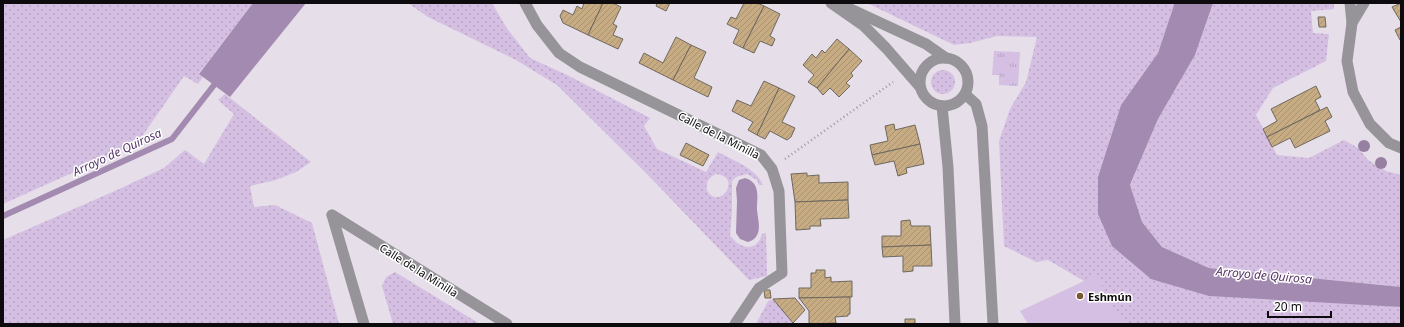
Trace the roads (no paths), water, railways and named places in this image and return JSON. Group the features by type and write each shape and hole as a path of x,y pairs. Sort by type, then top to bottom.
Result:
{"street":[{"name":"Calle de la Minilla","path":"525,3 536,25 559,53 580,67 761,155 772,169 779,191 782,274 759,288 735,324"},
{"path":"831,3 864,26 886,48 920,87"},
{"path":"838,3 926,44 946,58"},
{"path":"1350,3 1352,24 1346,61 1353,92 1370,124 1389,143 1401,148"},
{"path":"1352,24 1364,3"},
{"path":"946,58 961,64 968,78 968,86 961,99 955,103 942,106 934,104 928,100 923,94 919,80 925,65 931,60 946,58"},
{"path":"965,94 976,104 982,126 993,324"},
{"path":"942,106 948,167 955,324"},
{"name":"Calle de la Minilla","path":"364,324 332,215 507,324"}],"water":[{"path":"253,3 306,3 230,97 199,74"},
{"path":"1174,3 1213,3 1195,55 1158,119 1130,185 1142,222 1162,247 1209,268 1401,287 1401,307 1209,296 1151,279 1112,246 1098,214 1098,177 1121,105 1158,53"},
{"path":"745,178 754,183 756,187 759,224 758,233 753,240 748,242 740,239 736,233 736,188 739,180"}],"waterway":[{"name":"Arroyo de Quirosa","path":"3,216 172,139 218,80"}],"place":[{"name":"Eshmún","path":"1080,296"}]}
